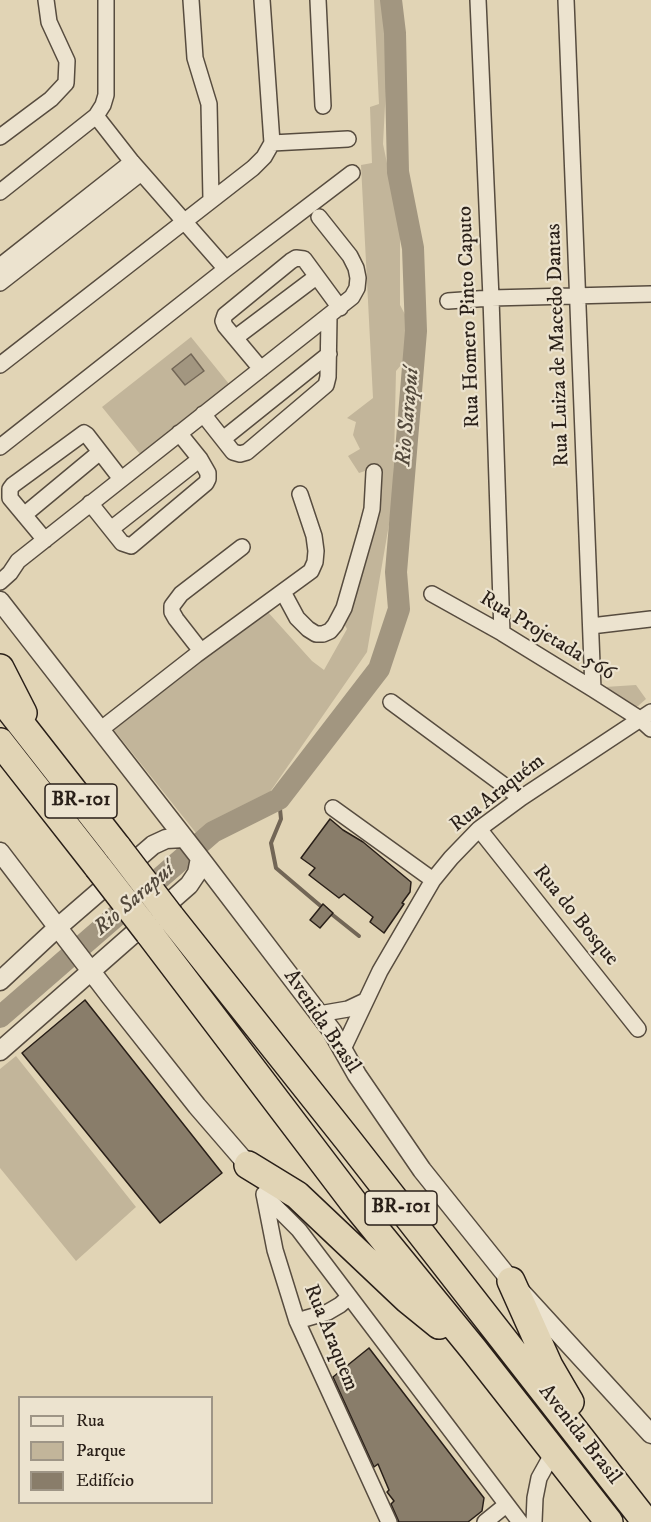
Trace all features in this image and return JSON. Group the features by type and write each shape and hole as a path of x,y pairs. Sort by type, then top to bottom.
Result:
{"highway":[{"path":"0,668 44,754"},
{"name":"Avenida Brasil","path":"0,697 646,1522"},
{"name":"Avenida Brasil","path":"0,742 149,933 354,1203 474,1350 609,1522"},
{"path":"0,753 28,778"},
{"path":"248,1165 297,1195 407,1299 430,1319 474,1350"},
{"path":"511,1281 549,1366 620,1489"}],"street":[{"path":"0,137 51,99 66,83 67,61 49,22 46,0"},
{"path":"3,185 96,116 106,95 106,0"},
{"path":"191,0 195,58 209,104 211,199"},
{"path":"0,365 264,157 272,143 262,0"},
{"path":"318,0 323,106"},
{"name":"Rua Homero Pinto Caputo","path":"478,0 502,633"},
{"name":"Rua Luiza de Macedo Dantas","path":"566,0 593,689"},
{"path":"96,116 226,269"},
{"path":"272,143 348,139"},
{"path":"0,266 137,167"},
{"path":"0,284 137,167"},
{"path":"0,447 352,173"},
{"path":"0,582 18,561 352,297 357,288 356,268 350,256 319,218"},
{"path":"203,414 233,452 247,453 326,385 334,312 304,259 291,261 225,315 223,321 225,326 261,369"},
{"path":"235,339 315,277"},
{"path":"448,301 651,294"},
{"path":"223,439 329,354"},
{"path":"90,503 122,543 131,546 206,483 208,473 180,433"},
{"path":"45,540 10,498 9,489 13,485 80,434 87,435 121,478"},
{"path":"24,514 100,452"},
{"path":"111,529 200,459"},
{"path":"283,592 297,618 308,629 316,634 323,634 335,625 344,608 368,528 372,509 374,472"},
{"path":"100,730 201,651 311,571 316,551 314,536 300,494"},
{"path":"201,651 176,619 172,606 181,594 242,547"},
{"path":"0,567 18,561"},
{"name":"Rua Projetada 566","path":"432,594 647,720"},
{"name":"Avenida Brasil","path":"0,602 319,1014 343,1049 357,1075 422,1170 511,1281 651,1434"},
{"path":"591,626 651,619"},
{"path":"391,702 521,798"},
{"name":"Rua Araquém","path":"343,1049 380,971 433,880 451,858 479,829 521,798 647,720"},
{"path":"333,808 433,880"},
{"name":"Rua do Bosque","path":"479,829 638,1029"},
{"path":"0,981 53,931 153,845 166,839 192,848 196,873 189,885 86,966 72,989 0,1051"},
{"path":"0,852 53,931 86,966 197,1106 248,1165"},
{"path":"72,989 91,990 110,996"},
{"path":"319,1014 336,1012 365,1001"},
{"name":"Rua Araquem","path":"248,1165 264,1196 275,1250 297,1321 389,1522"},
{"path":"264,1196 299,1230 520,1522"},
{"path":"297,1321 328,1312 349,1296"},
{"path":"534,1522 539,1478 554,1451"},
{"path":"485,1522 506,1505"}],"green space":[{"path":"374,0 384,0 388,48 383,144 400,226 400,305 410,324 407,358 396,371 393,501 367,652 263,802 209,829 200,838 114,730 266,610 312,661 324,670 347,629 343,622 377,467 359,473 348,456 360,449 353,435 356,422 347,418 373,398 361,165 372,163 370,107 379,104"},
{"path":"191,337 229,384 140,454 102,407"},
{"path":"636,685 646,699 638,706 633,706 605,689 605,687"},
{"path":"16,1056 136,1207 76,1261 0,1168 0,1069"}],"shaded area":[{"path":"191,354 204,371 185,385 172,369"}],"building":[{"path":"330,819 363,842 411,882 410,892 402,903 404,904 384,933 370,922 373,917 344,894 339,898 309,875 315,868 301,858"},
{"path":"323,904 333,913 320,928 310,920"},
{"path":"85,1000 222,1173 160,1223 22,1053"},
{"path":"369,1348 484,1498 482,1511 468,1522 399,1522 391,1504 394,1501 387,1492 389,1490 378,1464 374,1467 333,1377"}],"waterway":[{"name":"Rio Sarapuí","path":"0,1017 213,832 279,799 379,669 399,609 396,572 416,331 413,248 398,172 395,33 391,0"},
{"name":"Rio Sarapuí","path":"279,799 281,819 271,843 276,868 323,908"},
{"name":"Rio Sarapuí","path":"329,912 359,936"}]}
